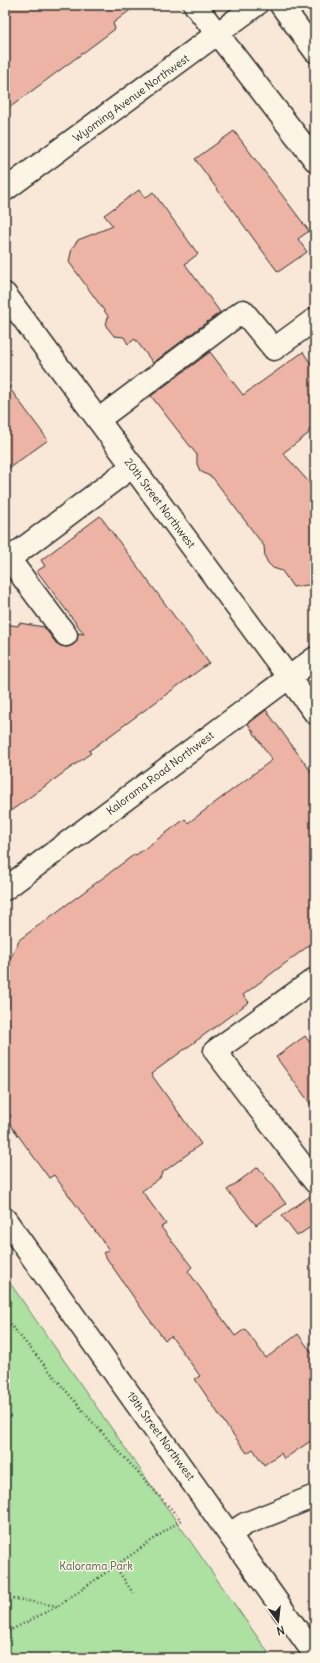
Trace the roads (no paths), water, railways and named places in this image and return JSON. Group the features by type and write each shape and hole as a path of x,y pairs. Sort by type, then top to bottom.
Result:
{"street":[{"path":"195,5 315,160"},
{"name":"Wyoming Avenue Northwest","path":"5,190 256,5"},
{"path":"281,5 315,51"},
{"name":"20th Street Northwest","path":"5,294 315,713"},
{"path":"98,420 243,311 274,349 315,319"},
{"path":"66,635 7,561 133,466"},
{"name":"Kalorama Road Northwest","path":"8,880 315,658"},
{"path":"315,979 215,1051 315,1182"},
{"name":"19th Street Northwest","path":"5,1219 315,1655"},
{"path":"230,1534 246,1524 315,1496"}],"park label":[{"name":"Kalorama Park","path":"96,1566"}]}
